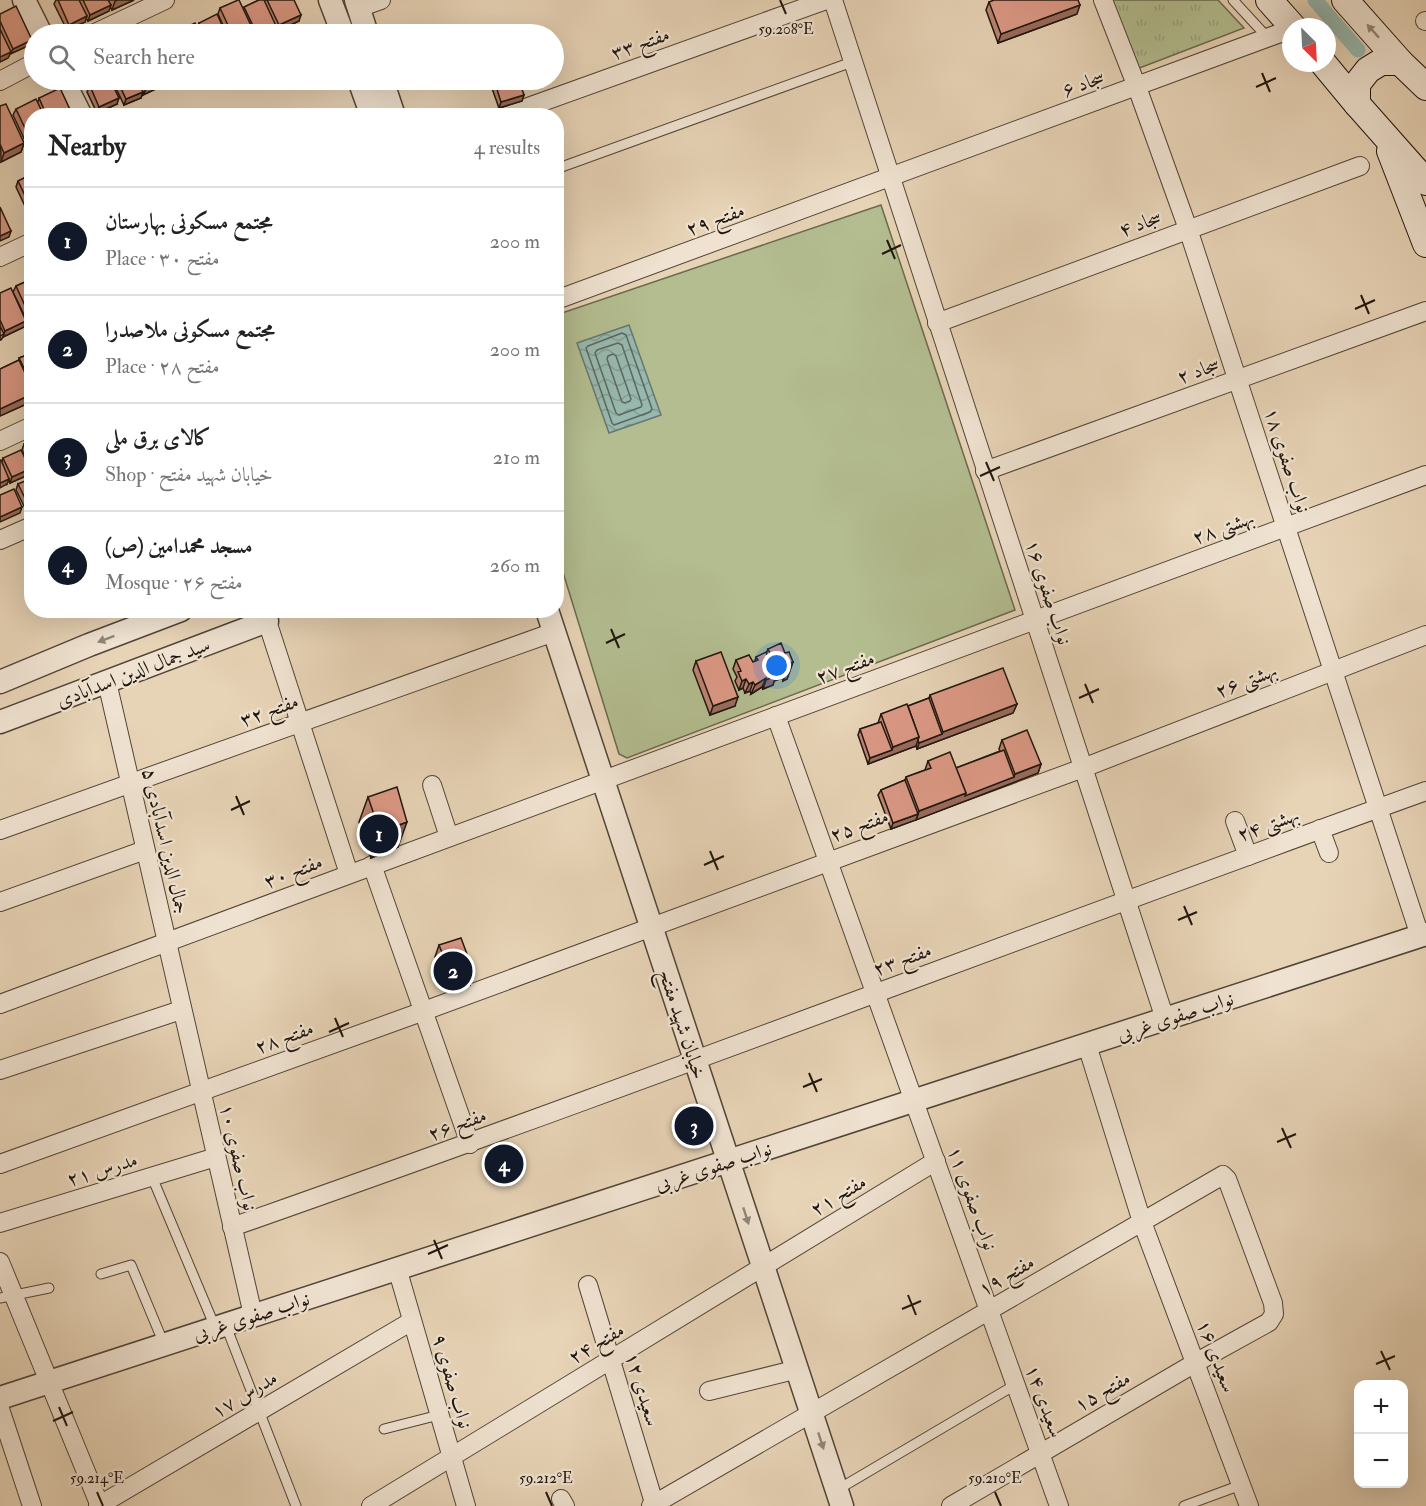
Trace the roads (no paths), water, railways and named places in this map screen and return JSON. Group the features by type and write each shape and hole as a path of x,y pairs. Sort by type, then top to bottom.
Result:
{"main road":[{"path":"1269,0 1284,18"},
{"path":"1345,0 1426,87"},
{"path":"1357,104 1358,84 1368,70 1381,62 1401,62"},
{"path":"1330,72 1384,137 1426,182"},
{"path":"1384,137 1426,244"}],"street":[{"path":"24,0 36,24"},
{"path":"114,24 165,0"},
{"path":"330,0 339,24"},
{"path":"364,24 357,4 381,0"},
{"name":"مفتح ۳۳","path":"525,108 825,0"},
{"name":"نواب صفوی ۱۶","path":"833,0 1165,1020"},
{"name":"نواب صفوی ۱۸","path":"1102,0 1137,87 1188,229 1423,935"},
{"name":"سجاد ۶","path":"890,179 1282,32"},
{"path":"0,81 24,68"},
{"path":"68,90 77,108"},
{"path":"363,90 369,108"},
{"path":"385,90 391,108"},
{"name":"سجاد ۴","path":"937,323 1360,166"},
{"name":"مفتح ۲۹","path":"564,297 890,179"},
{"path":"0,257 24,246"},
{"name":"سجاد ۲","path":"986,471 1426,311"},
{"path":"0,441 24,430"},
{"name":"بهشتی ۲۸","path":"1035,621 1426,475"},
{"path":"0,540 24,530"},
{"name":"سید جمال الدین اسدآبادی","path":"0,682 160,618"},
{"path":"229,635 238,627 240,618"},
{"name":"سید جمال الدین اسدآبادی","path":"1,721 229,635 261,618"},
{"path":"266,618 349,874"},
{"name":"مفتح ۳۲","path":"0,830 300,723 550,621"},
{"name":"خیابان شهید مفتح","path":"550,621 839,1498"},
{"name":"مفتح ۲۷","path":"602,780 1035,621"},
{"name":"بهشتی ۲۶","path":"1083,768 1426,635"},
{"name":"جمال الدین اسدآبادی ۵","path":"107,682 181,1010"},
{"name":"نواب صفوی ۱۱","path":"776,716 989,1310"},
{"name":"مفتح ۲۵","path":"651,926 1083,768"},
{"name":"مفتح ۳۰","path":"0,1004 602,780"},
{"path":"432,785 449,837"},
{"name":"بهشتی ۲۴","path":"1126,900 1426,791"},
{"path":"1235,821 1248,856"},
{"path":"1320,829 1329,853"},
{"path":"0,902 145,850"},
{"path":"372,865 470,1144"},
{"name":"مفتح ۲۳","path":"695,1060 1126,900"},
{"name":"مفتح ۲۸","path":"0,1164 424,1011 651,926"},
{"name":"نواب صفوی غربی","path":"0,1398 1423,935"},
{"path":"0,1070 181,1010"},
{"name":"نواب صفوی ۱۰","path":"181,1010 254,1315"},
{"name":"سعیدی ۱۶","path":"1087,1045 1142,1222 1250,1506"},
{"name":"مفتح ۲۶","path":"232,1227 470,1144 695,1060"},
{"name":"مدرس ۲۱","path":"0,1223 216,1157"},
{"name":"مفتح ۲۱","path":"763,1267 936,1161"},
{"name":"مفتح ۱۹","path":"653,1505 1223,1175 1227,1179 1273,1303 1274,1314"},
{"path":"0,1262 7,1297 50,1381 99,1506"},
{"name":"مفتح ۲۴","path":"370,1506 763,1267"},
{"name":"نواب صفوی ۹","path":"397,1268 466,1506"},
{"name":"سعیدی ۱۲","path":"588,1286 653,1505"},
{"name":"سعیدی ۱۴","path":"989,1310 1059,1506"},
{"name":"مفتح ۱۵","path":"951,1506 1269,1322 1274,1314"},
{"name":"مدرس ۱۷","path":"99,1506 412,1321"},
{"path":"710,1391 798,1369"},
{"path":"0,1409 32,1506"}],"lane":[{"path":"1233,0 1268,38"},
{"path":"564,166 852,62"},
{"path":"152,1177 220,1325 296,1506"},
{"path":"100,1274 131,1265 164,1344"},
{"path":"7,1297 49,1288"},
{"path":"839,1498 1015,1385"},
{"path":"384,1429 439,1415"},
{"path":"1184,1506 1241,1485"}],"water":[{"path":"629,325 661,415 609,433 577,343"}],"waterway":[{"path":"1315,0 1358,50"}],"place":[{"name":"مجتمع مسکونی بهارستان","path":"379,834"},
{"name":"مجتمع مسکونی ملاصدرا","path":"453,971"},
{"name":"کالای برق ملی","path":"694,1126"},
{"name":"مسجد محمدامین (ص)","path":"504,1164"}]}
